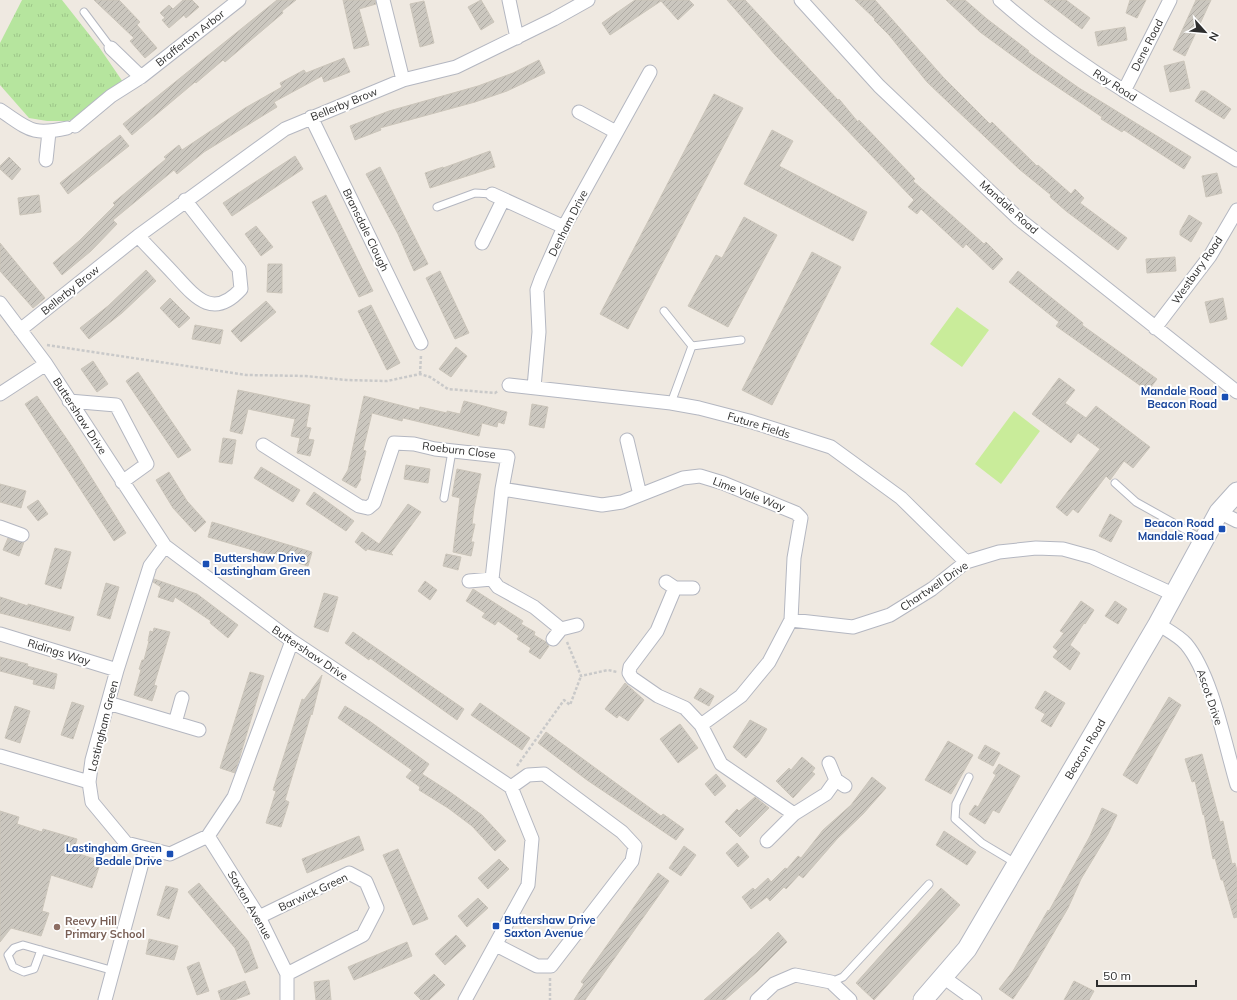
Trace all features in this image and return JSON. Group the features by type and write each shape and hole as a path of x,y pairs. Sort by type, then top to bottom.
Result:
{"main road":[{"name":"Beacon Road","path":"923,1000 967,949 1175,595 1219,512 1237,492"}],"street":[{"path":"383,0 402,80"},
{"path":"509,0 517,38"},
{"name":"Bellerby Brow","path":"20,330 138,236 285,129 402,80 456,67 517,38 588,0"},
{"name":"Mandale Road","path":"801,0 879,86 1019,219 1237,392"},
{"name":"Dene Road","path":"1124,91 1170,0"},
{"name":"Brafferton Arbor","path":"0,110 32,131 49,132 71,127 111,96 142,77 231,2"},
{"name":"Roy Road","path":"1007,2 1064,52 1124,91 1237,160"},
{"path":"111,48 142,77"},
{"name":"Denham Drive","path":"534,387 539,332 537,290 564,227 650,72"},
{"path":"578,112 616,132"},
{"name":"Bransdale Clough","path":"311,117 421,343"},
{"path":"46,160 49,132"},
{"path":"492,194 564,227"},
{"path":"138,236 197,298 210,304 218,304 232,299 241,289 239,269 186,200"},
{"path":"482,243 504,200"},
{"name":"Westbury Road","path":"1156,328 1210,256 1237,210"},
{"name":"Buttershaw Drive","path":"0,303 46,364 165,546 292,641 508,785"},
{"path":"0,394 46,364"},
{"name":"Future Fields","path":"509,385 671,403 699,408 749,421 831,447 901,498 966,562"},
{"path":"70,400 116,404 147,464 122,482"},
{"path":"627,440 640,494"},
{"name":"Roeburn Close","path":"263,445 359,506 368,508 374,503 394,443 508,457 502,489 492,579"},
{"name":"Lime Vale Way","path":"502,489 602,505 622,502 683,478 700,476 723,483 796,513 801,518 794,558 791,620"},
{"path":"1219,512 1237,522"},
{"path":"0,527 22,535"},
{"name":"Lastingham Green","path":"165,546 150,566 117,670 92,760 89,782 92,802 126,843 170,854 208,836"},
{"name":"Chartwell Drive","path":"791,620 853,627 890,615 932,589 966,562 999,552 1036,548 1064,549 1092,557 1175,595"},
{"path":"469,581 492,579 498,587 534,607 557,634 577,625"},
{"path":"693,588 671,585 657,631 630,667 629,673 632,678 658,696 684,708 701,724 721,764 794,814"},
{"path":"701,724 741,696 769,662 791,620"},
{"name":"Ascot Drive","path":"1158,624 1185,643 1196,659 1207,683 1237,785"},
{"name":"Ridings Way","path":"0,634 117,670"},
{"path":"208,836 234,797 292,641"},
{"path":"174,723 182,698"},
{"path":"108,703 199,730"},
{"path":"0,756 89,782"},
{"path":"767,841 794,814 826,794 840,783 828,763"},
{"path":"465,1000 496,946 528,885 532,839 508,785 528,775 544,774 622,832 635,846 632,861 551,966 537,966 496,946"},
{"name":"Saxton Avenue","path":"208,836 259,917 287,974 287,1000"},
{"path":"106,1000 146,848"},
{"name":"Barwick Green","path":"259,917 349,873 366,882 377,908 363,935 287,974"},
{"path":"757,1000 774,984 795,975 831,982 850,1000"},
{"path":"943,978 974,1000"}],"lane":[{"path":"84,12 111,48"},
{"path":"437,207 475,193 492,194"},
{"path":"664,311 692,346"},
{"path":"692,346 742,340"},
{"path":"671,403 692,346"},
{"path":"444,498 452,451"},
{"path":"1115,483 1136,502 1204,540"},
{"path":"970,777 956,804 955,820 982,843 1017,864"},
{"path":"831,982 843,977 929,884"},
{"path":"41,950 34,969 24,972 13,967 8,956 14,948 23,945 41,950 114,971"}],"path":[{"path":"30,343 246,375 306,376 346,380 387,380 420,374 430,378 448,390 495,393 509,385"},
{"path":"420,374 422,362 421,343"},
{"path":"557,634 581,676"},
{"path":"581,676 608,670 629,673"},
{"path":"508,785 564,700 570,705 581,676"},
{"path":"550,1000 551,966"}],"green space":[{"path":"22,0 62,0 99,47 123,82 81,116 68,121 47,121 29,118 0,85 0,43"},
{"path":"957,307 989,330 962,367 930,344"},
{"path":"1014,411 1040,431 1001,484 975,464"}],"building":[{"path":"94,0 119,0 140,22 137,25 157,48 145,58 130,41 134,38"},
{"path":"183,0 192,0 199,7 186,18 184,15 169,28 162,20 165,18 160,13 169,5 173,9"},
{"path":"277,0 296,0 282,11 283,13 225,62 223,60 132,135 123,124"},
{"path":"343,0 375,0 376,4 359,9 369,45 354,49"},
{"path":"481,0 494,22 481,30 468,7"},
{"path":"635,0 689,0 694,5 678,20 661,1 610,35 602,23"},
{"path":"727,0 745,0 838,100 839,99 858,122 859,120 915,179 913,181 984,244 986,242 1003,259 993,270 966,244 963,248 921,209 917,214 908,207 914,200 776,56"},
{"path":"855,0 875,0 943,77 990,124 992,122 1037,166 1038,165 1071,194 1075,189 1084,198 1080,203 1127,238 1118,250 1066,211 1050,197 1051,195 1019,169 949,103 927,82 889,35 874,20 875,19"},
{"path":"946,0 965,0 1029,51 1028,52 1079,88 1191,157 1184,169 1124,130 1122,132 1101,119 1102,117 1032,70 980,32"},
{"path":"1044,0 1066,0 1090,18 1082,29"},
{"path":"1130,0 1146,0 1137,18 1126,13"},
{"path":"1196,0 1211,0 1185,56 1173,50"},
{"path":"424,1 434,43 420,47 410,4"},
{"path":"1125,27 1127,40 1098,46 1095,32"},
{"path":"344,58 350,72 324,82 322,76 274,102 277,107 204,152 177,174 174,170 113,220 117,224 91,251 62,275 53,263 79,241 115,205 113,203 166,159 164,157 179,145 182,150 245,108 282,87 280,83 304,70 306,73"},
{"path":"539,60 545,73 507,91 475,102 380,128 381,130 355,140 350,126 389,111 478,86 513,73"},
{"path":"1184,61 1190,88 1170,92 1164,66"},
{"path":"1201,91 1205,91 1231,109 1224,119 1195,101"},
{"path":"714,94 743,108 628,329 600,314"},
{"path":"772,130 793,141 779,166 867,212 853,241 744,184"},
{"path":"120,135 129,146 68,194 60,183"},
{"path":"490,151 495,167 430,188 425,173"},
{"path":"295,156 303,169 232,216 223,203"},
{"path":"9,157 21,169 12,180 0,169 0,166"},
{"path":"380,167 428,264 414,271 398,234 366,174"},
{"path":"1217,173 1222,193 1206,197 1202,176"},
{"path":"39,195 41,212 20,215 18,198"},
{"path":"326,195 373,291 359,297 312,202"},
{"path":"1189,215 1202,223 1191,242 1180,235 1180,231"},
{"path":"744,217 777,235 728,327 688,306 716,255 722,258"},
{"path":"256,226 273,247 261,256 245,234"},
{"path":"0,243 45,298 33,308 0,271"},
{"path":"812,252 841,267 772,405 742,390"},
{"path":"1175,257 1176,271 1147,273 1146,259"},
{"path":"268,264 282,264 282,293 267,292"},
{"path":"146,270 156,281 122,313 89,339 80,328 108,306"},
{"path":"440,271 469,333 455,339 426,278"},
{"path":"1018,271 1083,323 1082,325 1157,379 1148,391 1056,326 1059,322 1009,282"},
{"path":"170,298 190,318 179,328 160,308"},
{"path":"1223,298 1227,319 1210,323 1205,302"},
{"path":"266,301 276,312 241,342 231,331"},
{"path":"371,305 400,363 387,370 358,311"},
{"path":"195,325 223,330 220,344 192,339"},
{"path":"456,347 467,356 451,377 439,369"},
{"path":"93,361 108,384 97,392 81,369"},
{"path":"138,372 191,450 178,458 126,381"},
{"path":"1059,378 1075,390 1065,403 1086,418 1096,406 1150,447 1133,468 1124,461 1110,480 1106,476 1078,513 1073,509 1067,516 1056,507 1100,449 1078,433 1071,443 1032,414"},
{"path":"238,390 310,405 306,427 311,428 308,439 314,440 310,456 297,453 300,438 291,436 295,419 248,409 242,434 230,431"},
{"path":"37,396 73,448 126,533 114,541 25,404"},
{"path":"364,396 419,410 420,407 447,413 447,411 460,414 464,401 507,412 504,424 498,422 497,427 482,423 479,436 403,418 402,421 372,413 363,450 366,451 361,479 356,488 342,480 348,470"},
{"path":"532,404 548,407 544,428 529,425"},
{"path":"223,438 236,440 232,464 219,462"},
{"path":"406,465 430,469 428,483 404,479"},
{"path":"261,467 300,490 293,502 254,478"},
{"path":"457,469 481,474 472,524 475,524 471,542 474,542 471,556 453,552 460,498 452,496"},
{"path":"169,472 187,501 206,522 195,532 173,508 156,480"},
{"path":"0,484 26,491 21,508 0,502"},
{"path":"314,492 354,521 346,531 306,504"},
{"path":"38,500 48,514 38,521 27,507"},
{"path":"408,504 421,512 391,553 393,555 367,549 366,551 355,542 362,532 379,544"},
{"path":"1110,514 1122,521 1111,542 1099,536"},
{"path":"212,522 312,552 308,566 208,537"},
{"path":"8,538 24,542 19,556 3,550"},
{"path":"55,548 71,552 61,589 45,584"},
{"path":"446,554 461,557 458,570 443,566"},
{"path":"154,579 197,594 238,625 228,638 210,623 211,621 175,597 173,602 158,597 161,587 153,582"},
{"path":"425,581 437,590 430,600 418,591"},
{"path":"106,583 119,587 110,619 97,615"},
{"path":"473,589 523,621 521,624 535,632 534,635 546,642 549,646 540,659 529,652 531,648 517,639 519,636 498,621 495,625 482,617 485,613 466,601"},
{"path":"324,593 338,597 328,632 314,627"},
{"path":"0,597 28,606 28,604 74,617 70,631 0,613"},
{"path":"1081,601 1094,610 1070,645 1080,653 1070,670 1053,657 1058,651 1053,647 1064,633 1060,631"},
{"path":"1115,601 1127,609 1118,624 1105,616"},
{"path":"154,628 170,632 154,685 157,686 152,701 134,695 141,670 139,669 142,660 144,660 149,641 150,631 153,632"},
{"path":"353,632 464,709 457,720 370,658 369,660 345,643"},
{"path":"0,657 28,664 27,666 57,674 54,689 33,684 34,680 0,671"},
{"path":"250,672 264,676 235,773 220,768"},
{"path":"322,675 312,715 311,714 285,800 289,802 281,827 266,823 276,791 273,790 302,699 304,700"},
{"path":"625,683 644,700 628,721 619,715 617,718 605,709"},
{"path":"700,688 714,696 709,706 694,698"},
{"path":"1045,691 1065,703 1051,727 1041,721 1045,714 1035,708"},
{"path":"1169,697 1181,705 1137,784 1123,775"},
{"path":"72,702 84,706 73,739 61,735"},
{"path":"480,703 530,738 522,750 471,715"},
{"path":"15,706 30,711 20,743 5,738"},
{"path":"345,706 368,720 429,764 422,774 482,815 506,841 495,851 472,826 448,808 419,790 420,787 406,777 412,770 338,718"},
{"path":"750,720 767,729 746,758 733,747"},
{"path":"680,724 698,748 678,763 660,739"},
{"path":"546,732 661,816 663,814 684,829 676,840 587,780 538,743"},
{"path":"948,741 973,755 951,794 925,780"},
{"path":"985,745 1000,753 993,766 978,758"},
{"path":"1202,754 1220,822 1223,821 1232,864 1235,863 1237,871 1237,917 1234,918 1223,880 1221,880 1215,858 1213,859 1204,814 1203,815 1195,781 1192,782 1185,759"},
{"path":"802,757 815,768 812,772 815,774 793,798 776,781 789,768 791,770"},
{"path":"999,764 1020,776 999,813 993,810 985,824 969,814 975,805 978,807 996,775 993,773"},
{"path":"716,774 726,786 715,796 705,784"},
{"path":"872,777 886,788 863,814 837,839 803,878 799,875 786,889 784,887 770,901 767,897 751,909 742,897 753,888 755,890 768,878 771,882 785,868 787,869 798,856 801,858 823,830 851,805"},
{"path":"755,797 769,808 740,837 725,822 737,809 739,811"},
{"path":"1102,808 1117,815 1108,834 1081,879 1068,908 1028,977 1013,999 999,989 1013,971 1048,910 1049,911 1090,836"},
{"path":"0,811 19,817 17,824 42,832 43,829 77,839 73,852 101,861 92,888 51,875 42,911 49,913 41,936 11,928 0,942"},
{"path":"944,831 976,852 967,865 936,845"},
{"path":"359,836 364,850 307,873 302,859"},
{"path":"737,843 749,857 738,867 726,853"},
{"path":"684,846 696,855 681,876 669,868"},
{"path":"398,849 428,919 413,925 383,855"},
{"path":"499,859 509,869 488,889 478,878"},
{"path":"658,873 669,881 585,1000 574,1000 584,984 581,982"},
{"path":"199,883 248,941 258,968 245,973 235,948 188,892"},
{"path":"166,886 178,889 169,919 157,915"},
{"path":"941,888 960,905 874,1000 856,983"},
{"path":"478,898 488,908 467,927 458,916"},
{"path":"778,932 787,942 758,971 725,1000 704,1000 756,954"},
{"path":"456,935 466,946 445,965 435,954"},
{"path":"149,939 178,946 174,960 146,954"},
{"path":"407,942 412,956 354,980 348,967"},
{"path":"199,962 209,991 197,995 187,967"},
{"path":"434,974 445,985 429,1000 421,1000 414,993"},
{"path":"329,980 331,1000 316,1000 314,982"},
{"path":"245,981 250,994 234,1000 221,1000 218,991"},
{"path":"1074,981 1094,991 1089,1000 1064,1000"}],"place":[{"name":"Mandale Road Beacon Road","path":"1225,397"},
{"name":"Beacon Road Mandale Road","path":"1222,529"},
{"name":"Buttershaw Drive Lastingham Green","path":"206,564"},
{"name":"Lastingham Green Bedale Drive","path":"170,854"},
{"name":"Buttershaw Drive Saxton Avenue","path":"496,926"},
{"name":"Reevy Hill Primary School","path":"57,927"}]}
